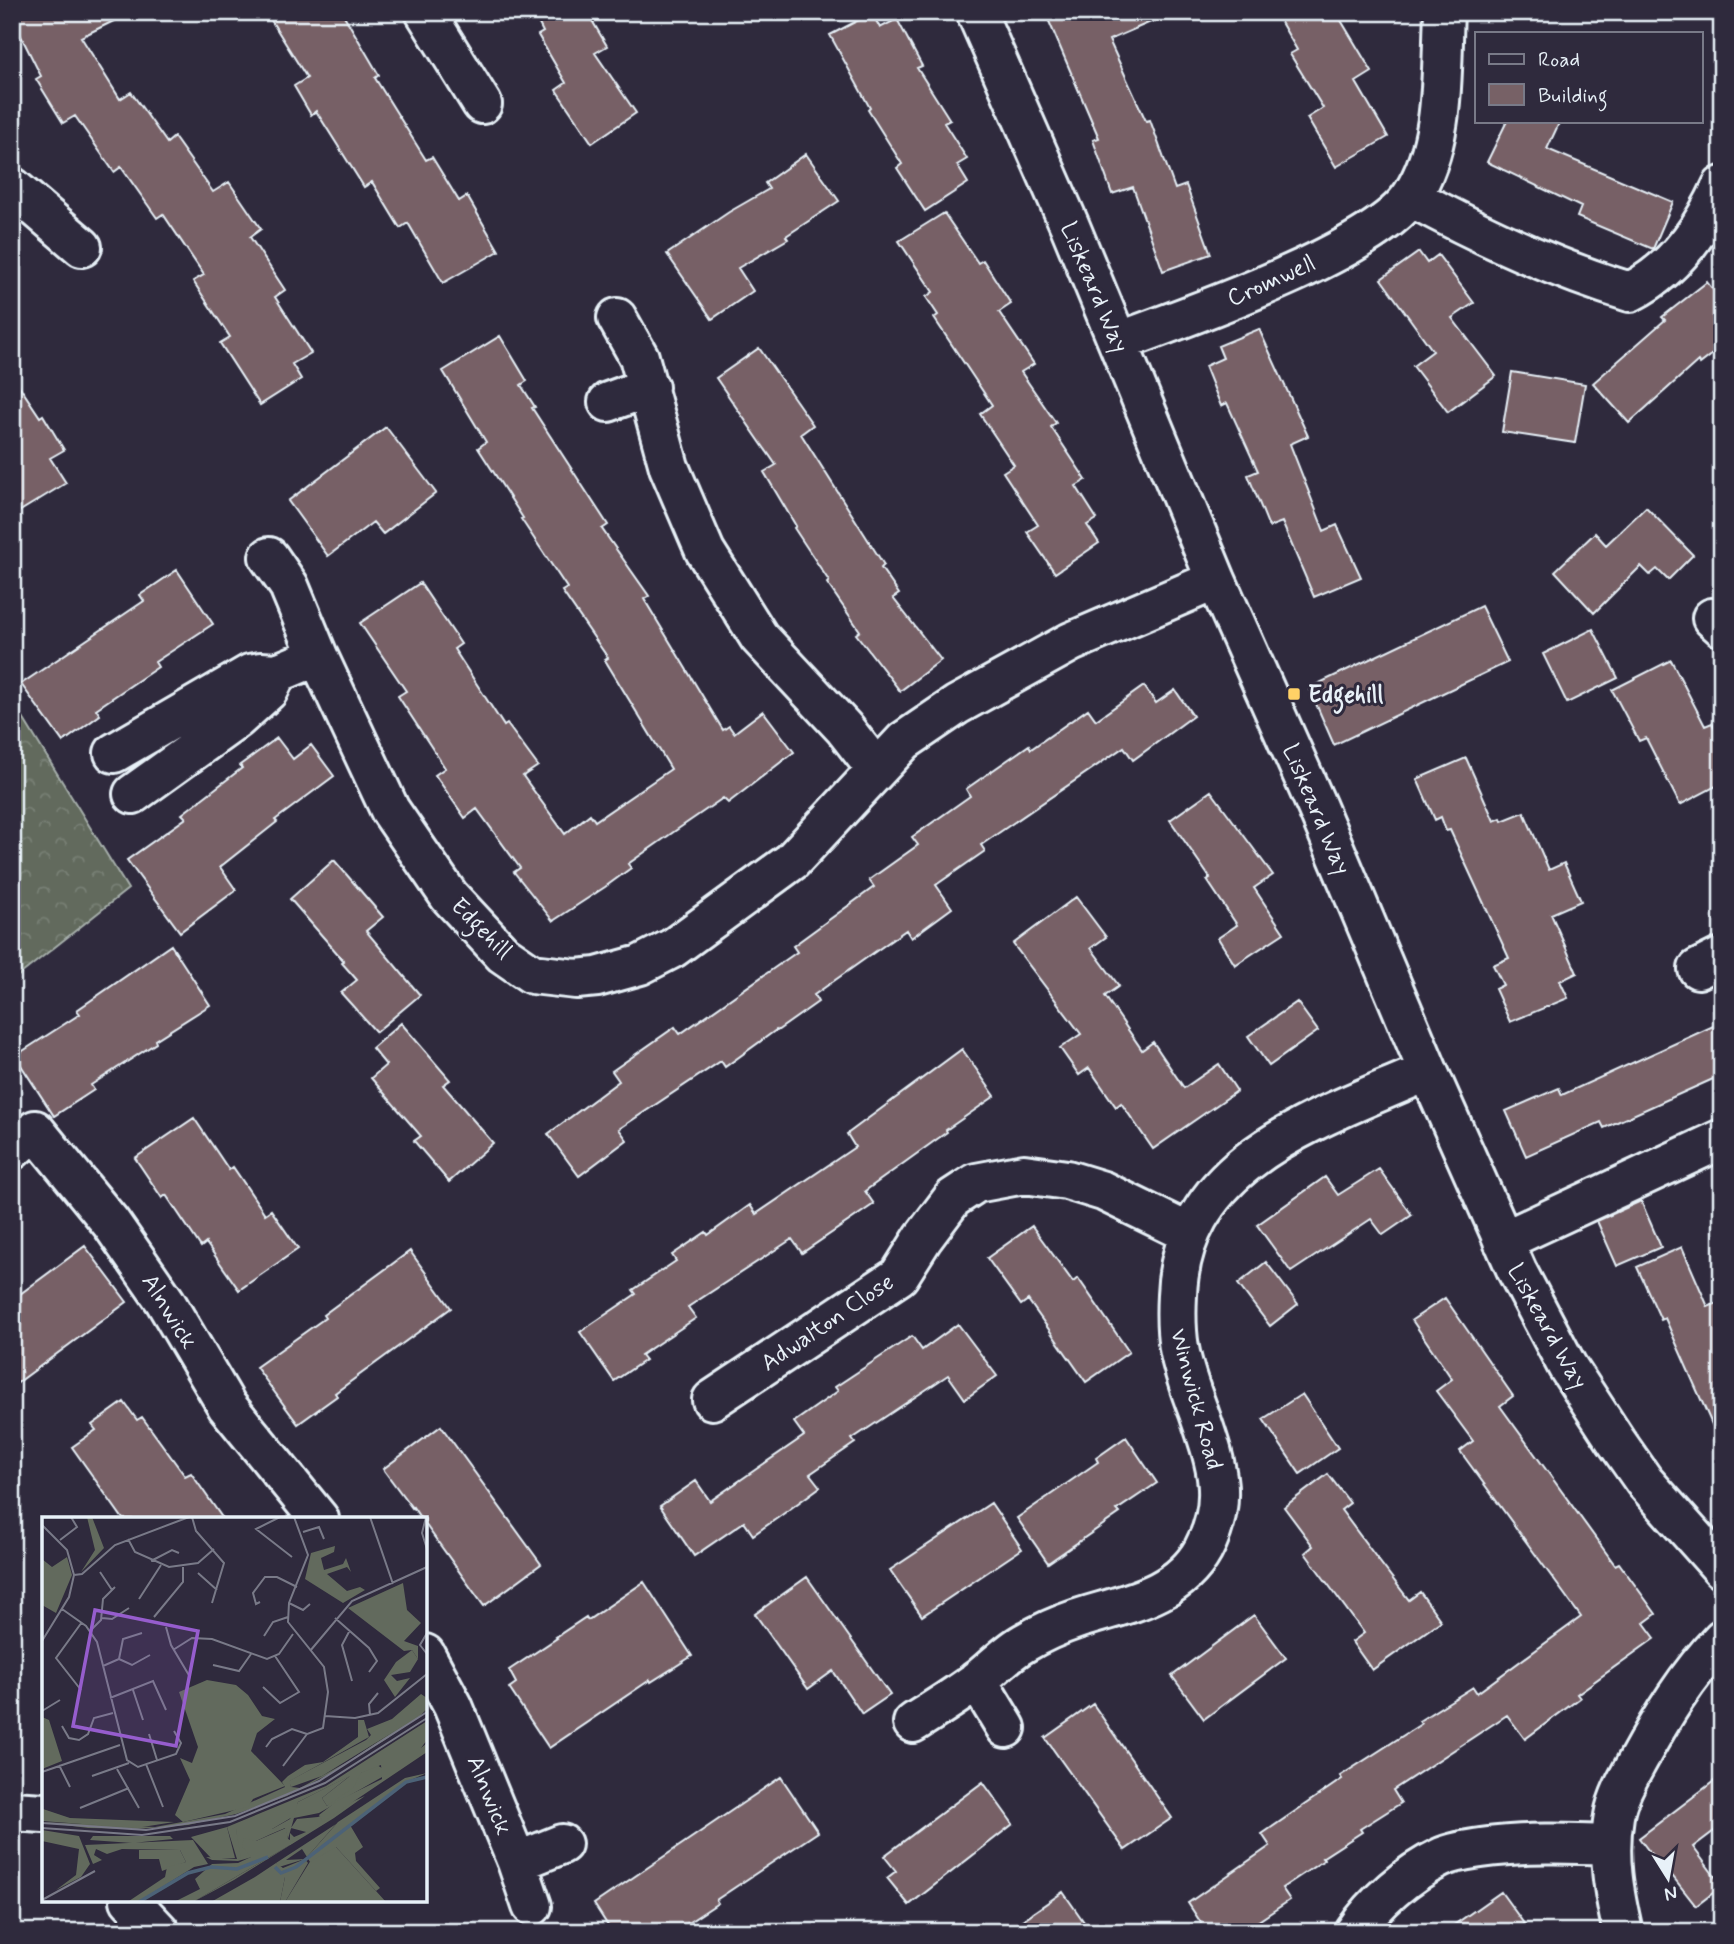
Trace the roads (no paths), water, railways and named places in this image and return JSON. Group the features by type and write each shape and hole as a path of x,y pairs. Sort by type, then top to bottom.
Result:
{"street":[{"path":"425,12 482,104"},
{"name":"Liskeard Way","path":"976,12 1118,342 1216,580 1317,807 1503,1241 1567,1366 1616,1441 1652,1490 1722,1569"},
{"name":"Cromwell","path":"1118,342 1204,310 1301,268 1356,240 1385,221 1411,197 1425,167 1436,128 1444,12"},
{"path":"1411,197 1528,255 1586,279 1630,292 1652,281 1690,242 1710,213 1722,186"},
{"path":"12,187 82,247"},
{"path":"617,318 639,357 669,467 705,551 759,637 844,728 876,769"},
{"path":"608,402 649,387"},
{"name":"Edgehill","path":"268,557 289,586 318,656 390,810 449,896 503,954 532,974 576,979 597,977 640,965 673,948 792,861 904,741 1010,673 1071,642 1216,580"},
{"path":"114,753 250,674 261,671 277,673 318,656"},
{"path":"133,794 237,719 268,691 277,673"},
{"name":"Winwick Road","path":"913,1724 977,1680 1021,1645 1046,1631 1145,1598 1169,1587 1190,1569 1203,1550 1219,1501 1219,1482 1214,1457 1186,1376 1179,1347 1176,1320 1179,1267 1189,1233 1200,1211 1213,1194 1230,1175 1256,1154 1323,1118 1428,1071"},
{"name":"Alnwick","path":"12,1150 35,1130 111,1223 165,1301 228,1406 317,1517"},
{"path":"1503,1241 1722,1139"},
{"name":"Adwalton Close","path":"712,1400 899,1276 953,1198 976,1183 1024,1174 1067,1180 1103,1191 1189,1233"},
{"path":"1623,1932 1611,1874 1610,1845 1614,1813 1628,1777 1657,1724 1687,1681 1722,1639"},
{"name":"Alnwick","path":"427,1658 453,1706 517,1862 532,1906"},
{"path":"977,1680 1006,1728"},
{"path":"12,1811 42,1813"},
{"path":"1355,1932 1364,1918 1389,1893 1441,1857 1465,1850 1521,1842 1610,1845"},
{"name":"Alnwick","path":"517,1862 562,1844"},
{"path":"132,1902 160,1932"}],"place":[{"name":"Edgehill","path":"1294,694"}]}
